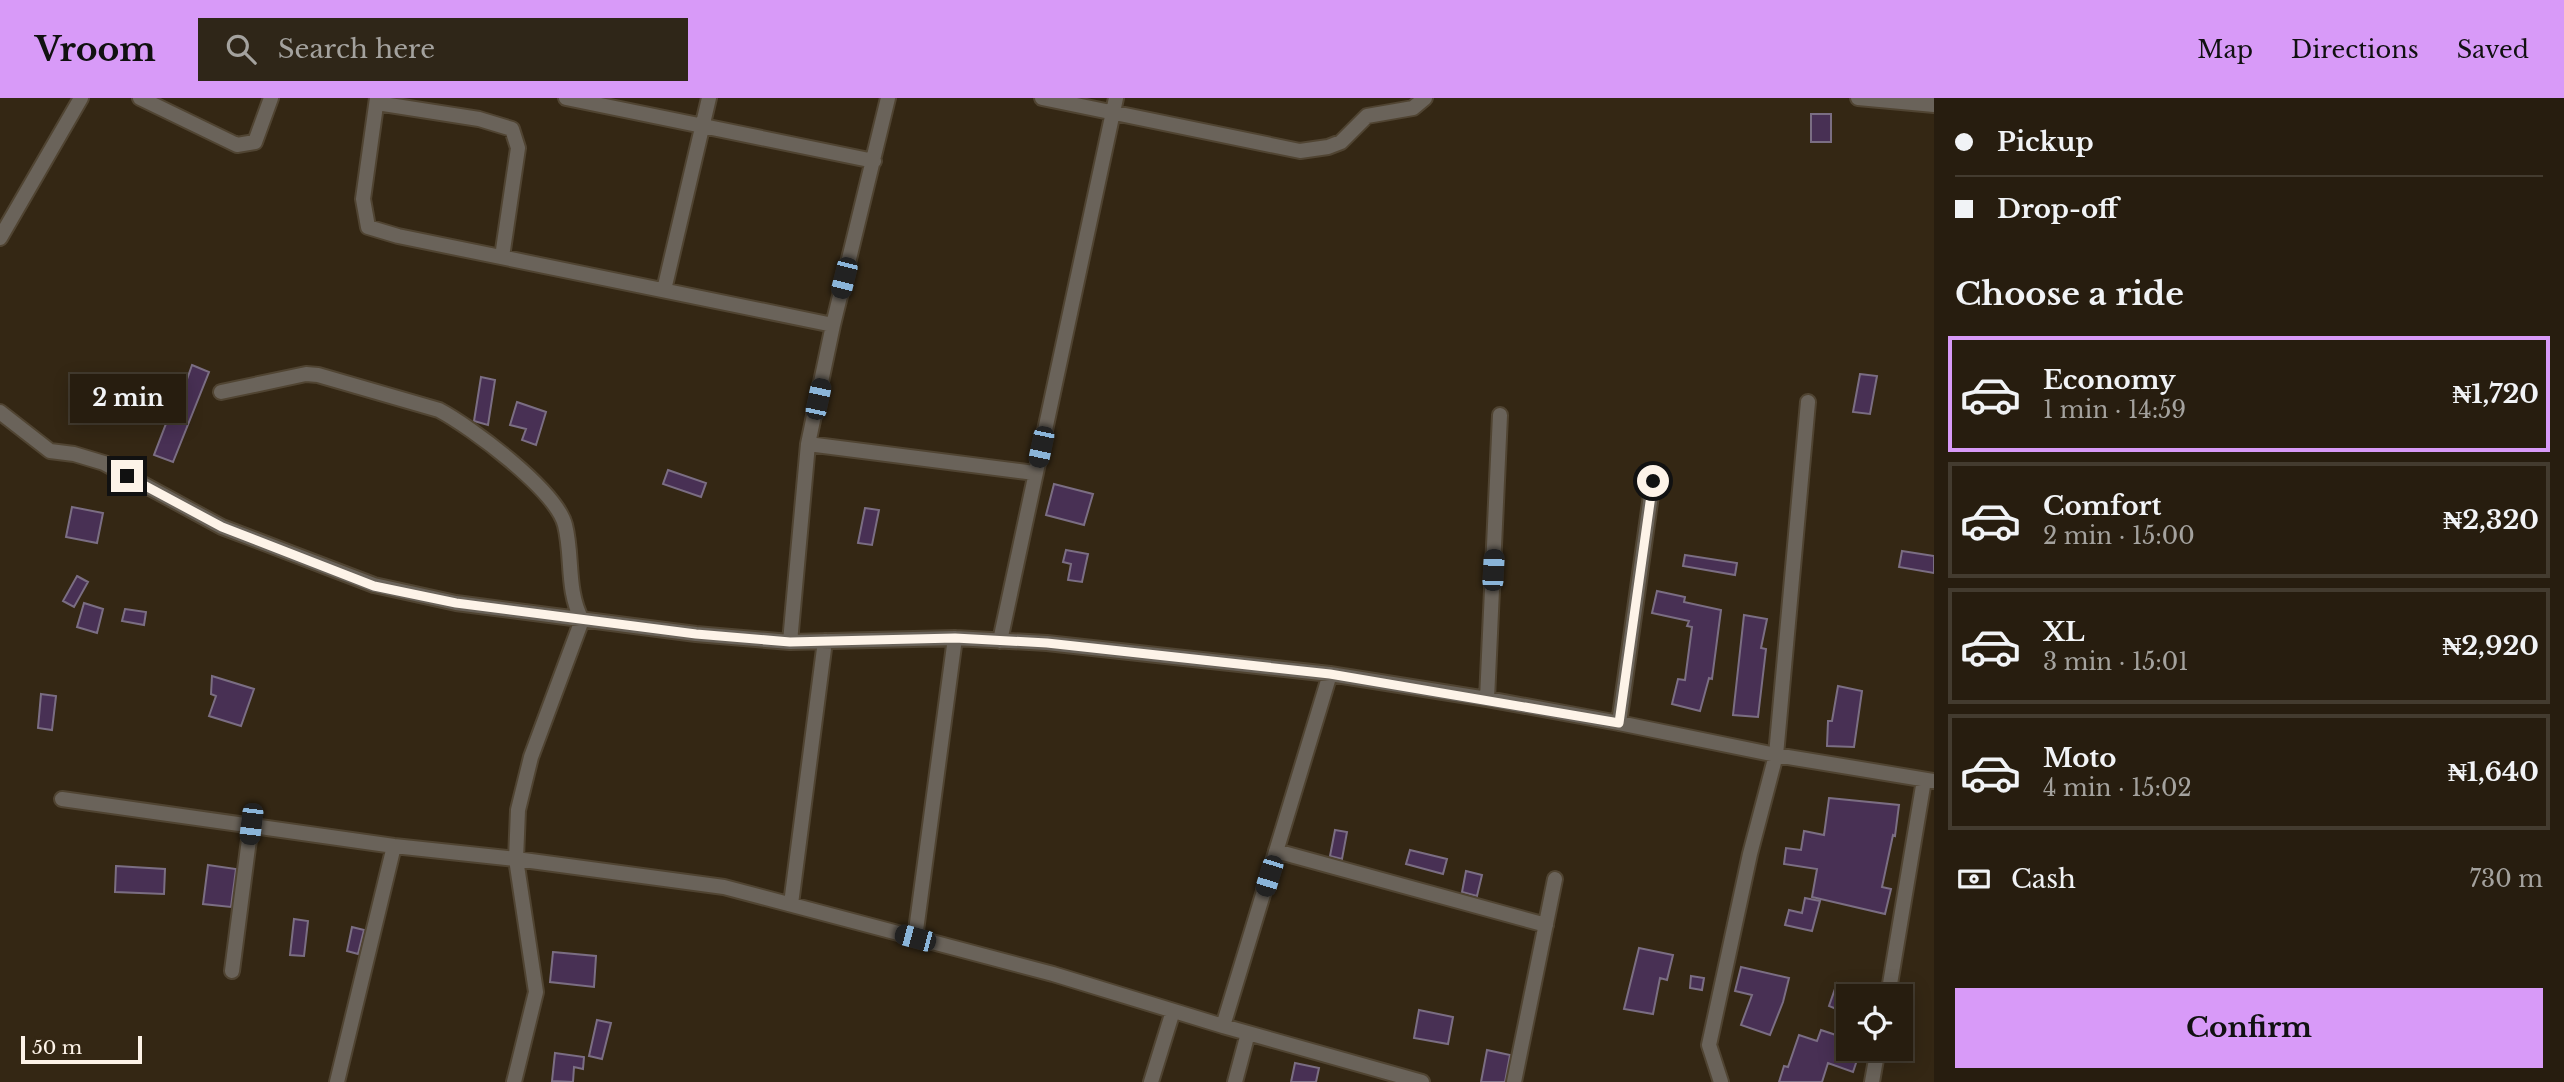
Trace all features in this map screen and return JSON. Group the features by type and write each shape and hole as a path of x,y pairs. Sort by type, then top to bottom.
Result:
{"street":[{"path":"0,237 81,98"},
{"path":"140,98 237,145 255,142 271,98"},
{"path":"566,98 874,161"},
{"path":"664,290 709,98"},
{"path":"790,642 808,444 833,325 888,98"},
{"path":"1042,98 1114,105 1300,151 1316,150 1341,142 1367,116 1413,108 1425,98"},
{"path":"1858,98 1934,105"},
{"path":"502,257 518,148 512,129 479,119 377,100 363,199 368,227 398,236 833,325"},
{"path":"1000,641 1114,105"},
{"path":"221,391 306,374 318,375 439,410 456,419 537,483 558,509 565,525 572,591 582,620 523,783 519,810 516,859 536,992 514,1082"},
{"path":"1721,1082 1709,1045 1750,854 1776,755 1808,402"},
{"path":"0,412 50,450 104,463 222,527 374,586 456,603 696,634 790,642 955,638 1047,643 1330,674 1487,699 1776,755 1929,781 1890,984"},
{"path":"1487,699 1500,415"},
{"path":"808,444 1035,473"},
{"path":"1619,723 1653,481"},
{"path":"915,938 955,638"},
{"path":"791,904 825,641"},
{"path":"1223,1026 1330,674"},
{"path":"62,799 394,846 516,859 724,887 1054,974 1223,1026 1422,1082"},
{"path":"232,971 251,824"},
{"path":"337,1082 394,846"},
{"path":"1276,851 1546,925"},
{"path":"1514,1082 1555,879"},
{"path":"1150,1082 1173,1011"},
{"path":"1236,1082 1248,1033"},
{"path":"1872,1082 1876,1061"}],"building":[{"path":"1811,114 1831,114 1831,142 1811,142"},
{"path":"192,365 209,372 173,462 154,455 174,403 178,405"},
{"path":"1860,374 1877,376 1870,414 1853,412"},
{"path":"481,377 495,380 488,425 474,421"},
{"path":"517,402 546,412 536,445 522,440 526,429 510,425"},
{"path":"668,470 706,483 701,497 663,484"},
{"path":"1054,484 1093,494 1084,525 1046,515"},
{"path":"72,507 103,513 97,543 66,537"},
{"path":"865,508 879,510 872,545 858,543"},
{"path":"1066,550 1088,554 1082,582 1068,580 1071,564 1063,562"},
{"path":"1902,551 1934,556 1934,573 1899,567"},
{"path":"1685,555 1737,563 1735,575 1683,566"},
{"path":"77,576 88,582 74,607 63,601"},
{"path":"1657,591 1685,597 1684,602 1721,610 1712,679 1709,678 1700,711 1672,704 1678,679 1685,680 1692,627 1687,626 1689,621 1652,613"},
{"path":"84,603 103,609 97,633 77,627"},
{"path":"125,609 146,612 144,625 122,621"},
{"path":"1744,615 1767,619 1761,648 1766,649 1758,717 1733,715"},
{"path":"212,676 254,689 241,726 209,716 216,696 211,694"},
{"path":"1838,686 1862,691 1854,747 1827,746 1828,721 1832,721"},
{"path":"41,694 56,696 52,730 38,728"},
{"path":"1829,798 1899,805 1895,836 1893,835 1882,887 1891,889 1885,914 1812,897 1817,869 1784,864 1786,848 1801,850 1804,831 1824,835"},
{"path":"1335,830 1347,832 1342,859 1330,856"},
{"path":"1410,850 1447,859 1443,874 1406,864"},
{"path":"208,865 236,869 231,907 203,904"},
{"path":"116,866 165,869 164,894 115,892"},
{"path":"1466,871 1482,875 1477,896 1462,892"},
{"path":"1805,898 1820,901 1812,931 1785,925 1789,910 1802,913"},
{"path":"294,919 308,921 304,956 290,955"},
{"path":"352,927 364,930 358,954 347,951"},
{"path":"1639,948 1673,955 1667,980 1660,978 1653,1014 1624,1009"},
{"path":"553,952 596,956 594,987 550,982"},
{"path":"1741,967 1789,978 1770,1035 1741,1025 1752,995 1735,991"},
{"path":"1691,976 1704,978 1702,990 1690,988"},
{"path":"1836,986 1836,1009 1829,1006"},
{"path":"1419,1010 1453,1017 1448,1044 1414,1038"},
{"path":"597,1020 611,1023 602,1059 589,1056"},
{"path":"1821,1030 1836,1035 1836,1061 1857,1061 1853,1072 1828,1063 1822,1082 1779,1082 1784,1066 1788,1067 1799,1035 1817,1041"},
{"path":"1487,1050 1510,1055 1505,1082 1481,1082"},
{"path":"555,1053 584,1057 583,1069 574,1067 573,1082 552,1081"},
{"path":"1295,1063 1319,1068 1316,1082 1291,1082"}],"route":[{"path":"127,476 222,527 374,586 456,603 696,634 790,642 955,638 1047,643 1330,674 1619,723 1653,481"}]}
